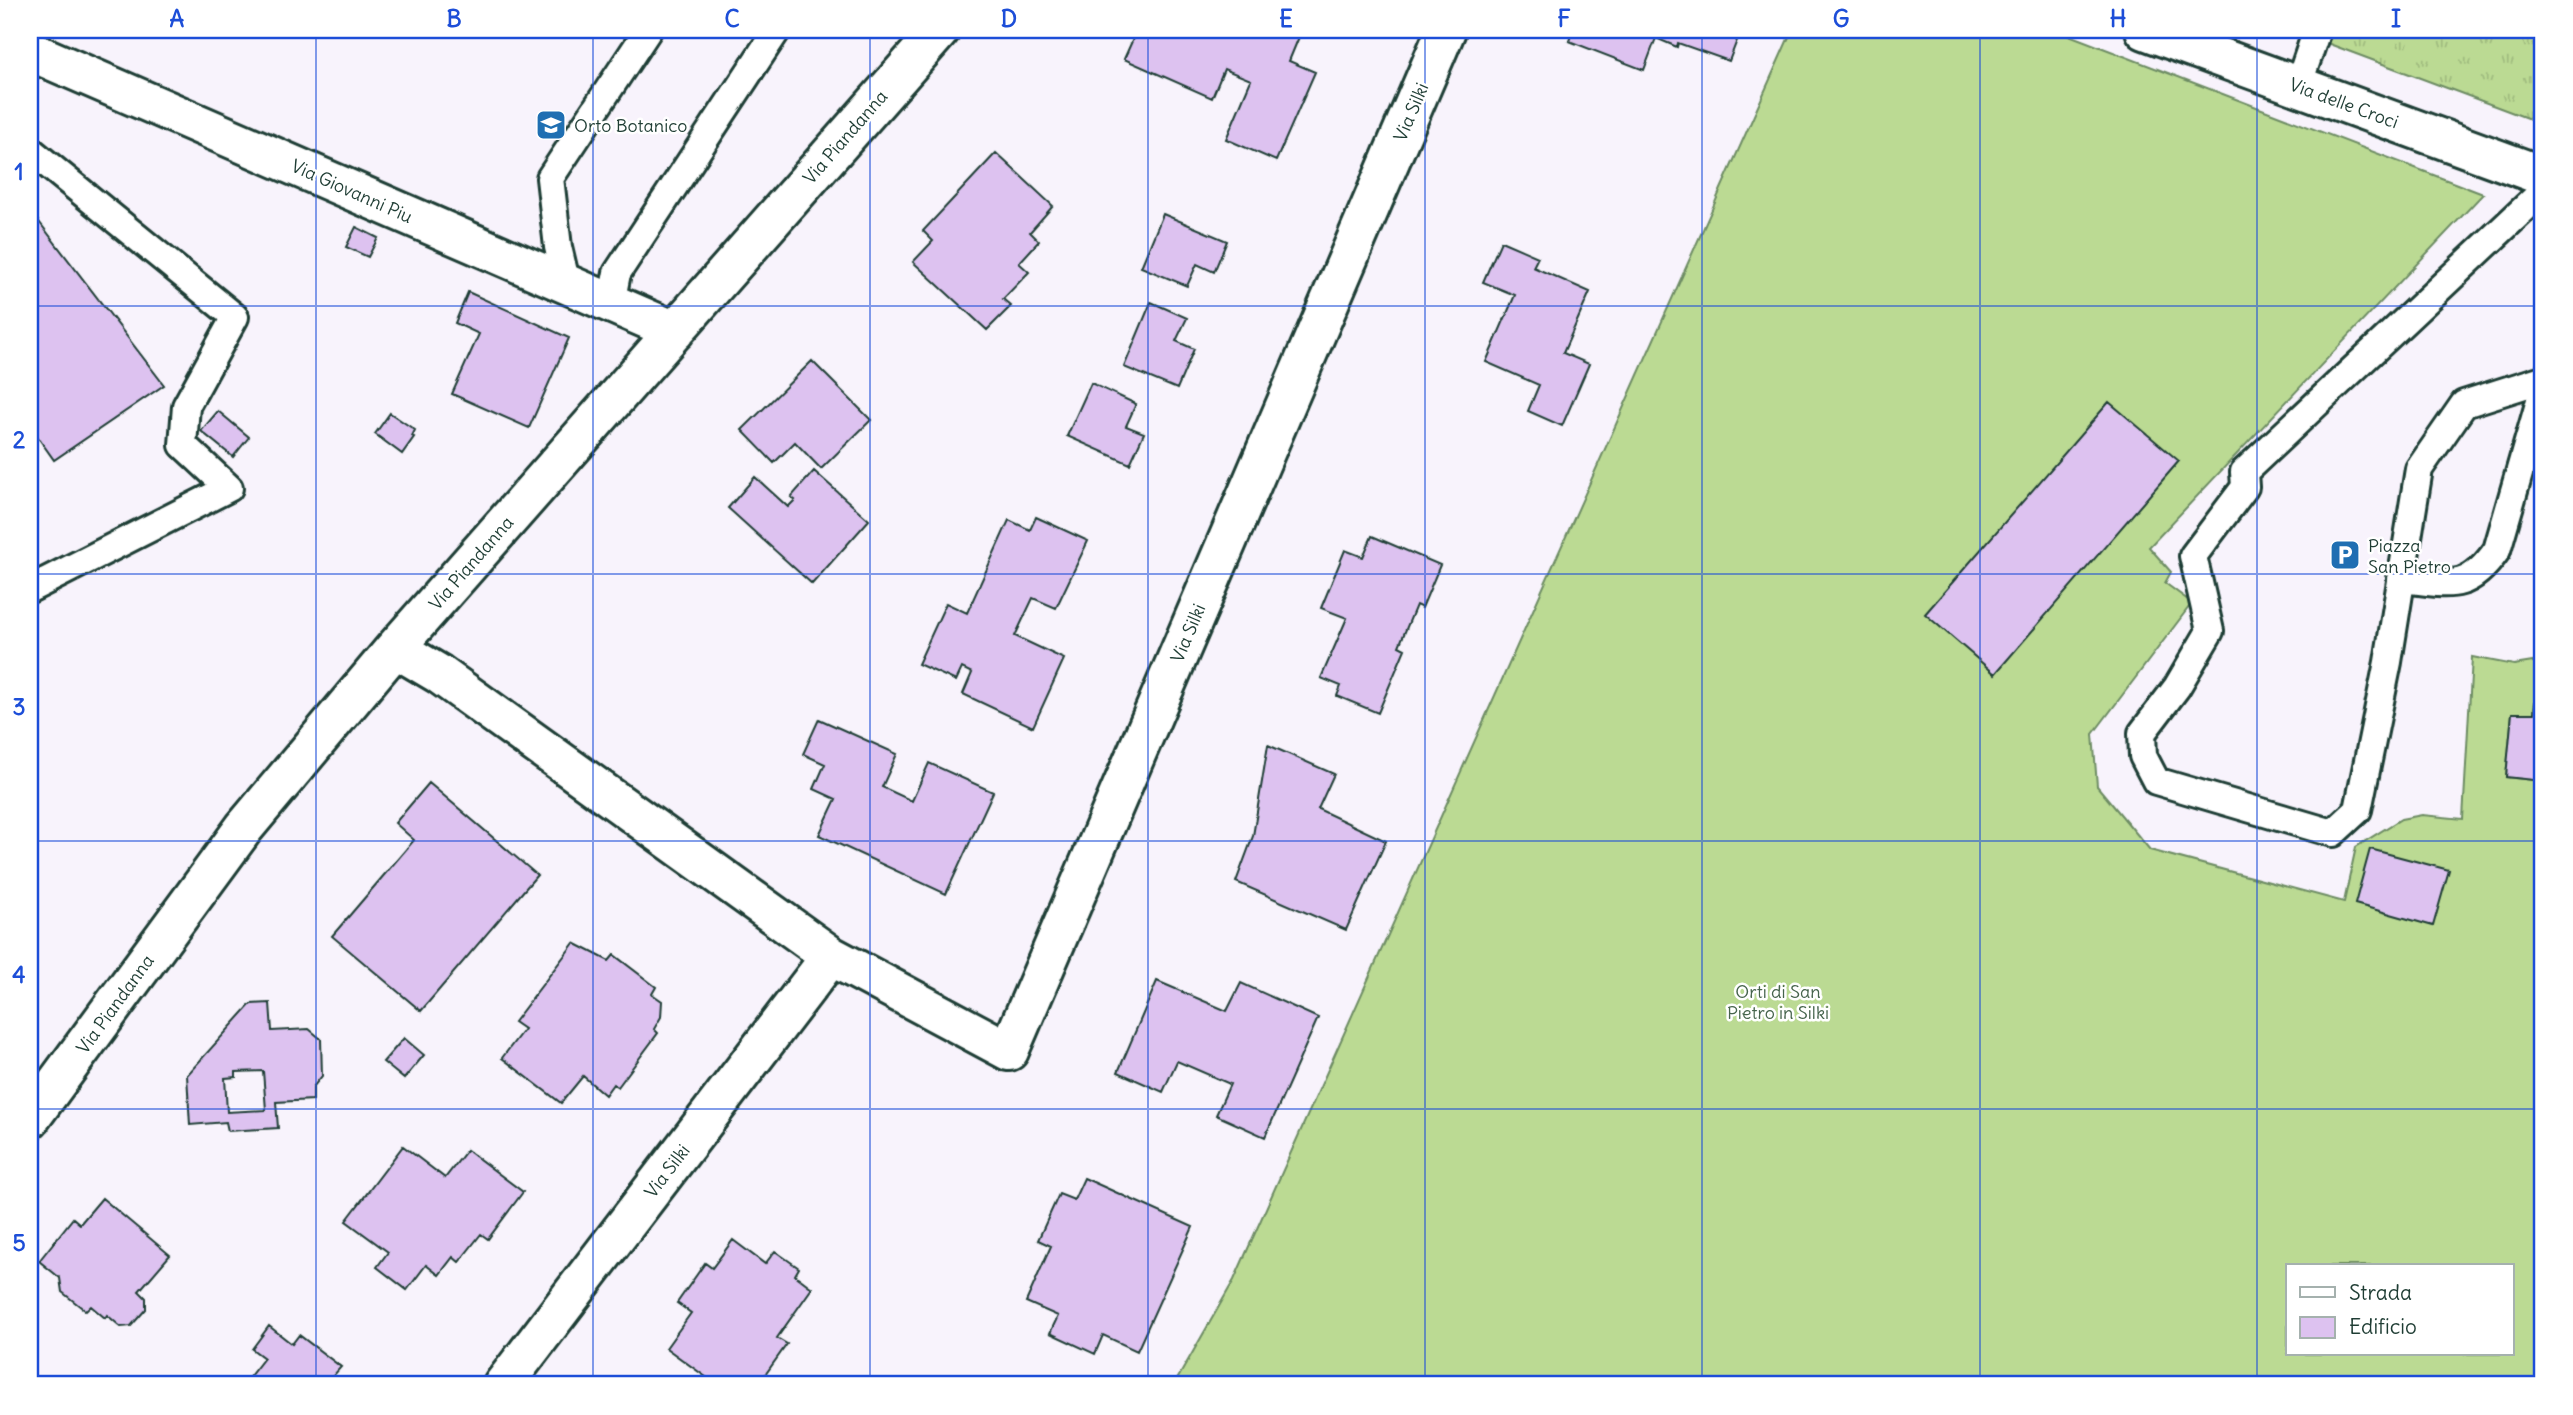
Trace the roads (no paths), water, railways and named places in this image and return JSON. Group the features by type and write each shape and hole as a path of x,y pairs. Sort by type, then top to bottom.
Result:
{"street":[{"name":"Via Piandanna","path":"30,1119 244,828 396,648 940,30"},
{"name":"Via Silki","path":"396,648 439,674 831,956 1009,1051 1446,30"},
{"name":"Via delle Croci","path":"2144,30 2543,176"},
{"name":"Via Giovanni Piu","path":"30,51 675,331"},
{"name":"Via Silki","path":"503,1385 831,956"}],"lane":[{"path":"568,285 558,247 550,178 648,30"},
{"path":"611,304 617,273 777,30"},
{"path":"2298,86 2317,30"},
{"path":"30,150 235,317 186,406 183,445 229,488 30,589"},
{"path":"2543,191 2244,472 2245,486 2193,556 2210,631 2177,687 2142,733 2143,756 2156,781 2333,833 2358,810 2388,662 2419,469 2464,404 2543,379"},
{"path":"2401,579 2444,584 2463,582 2483,569 2497,550 2543,390"}],"place":[{"name":"Orto Botanico","path":"551,125"},
{"name":"Piazza San Pietro","path":"2345,555"}],"park label":[{"name":"Orti di San Pietro in Silki","path":"1778,1002"}]}
